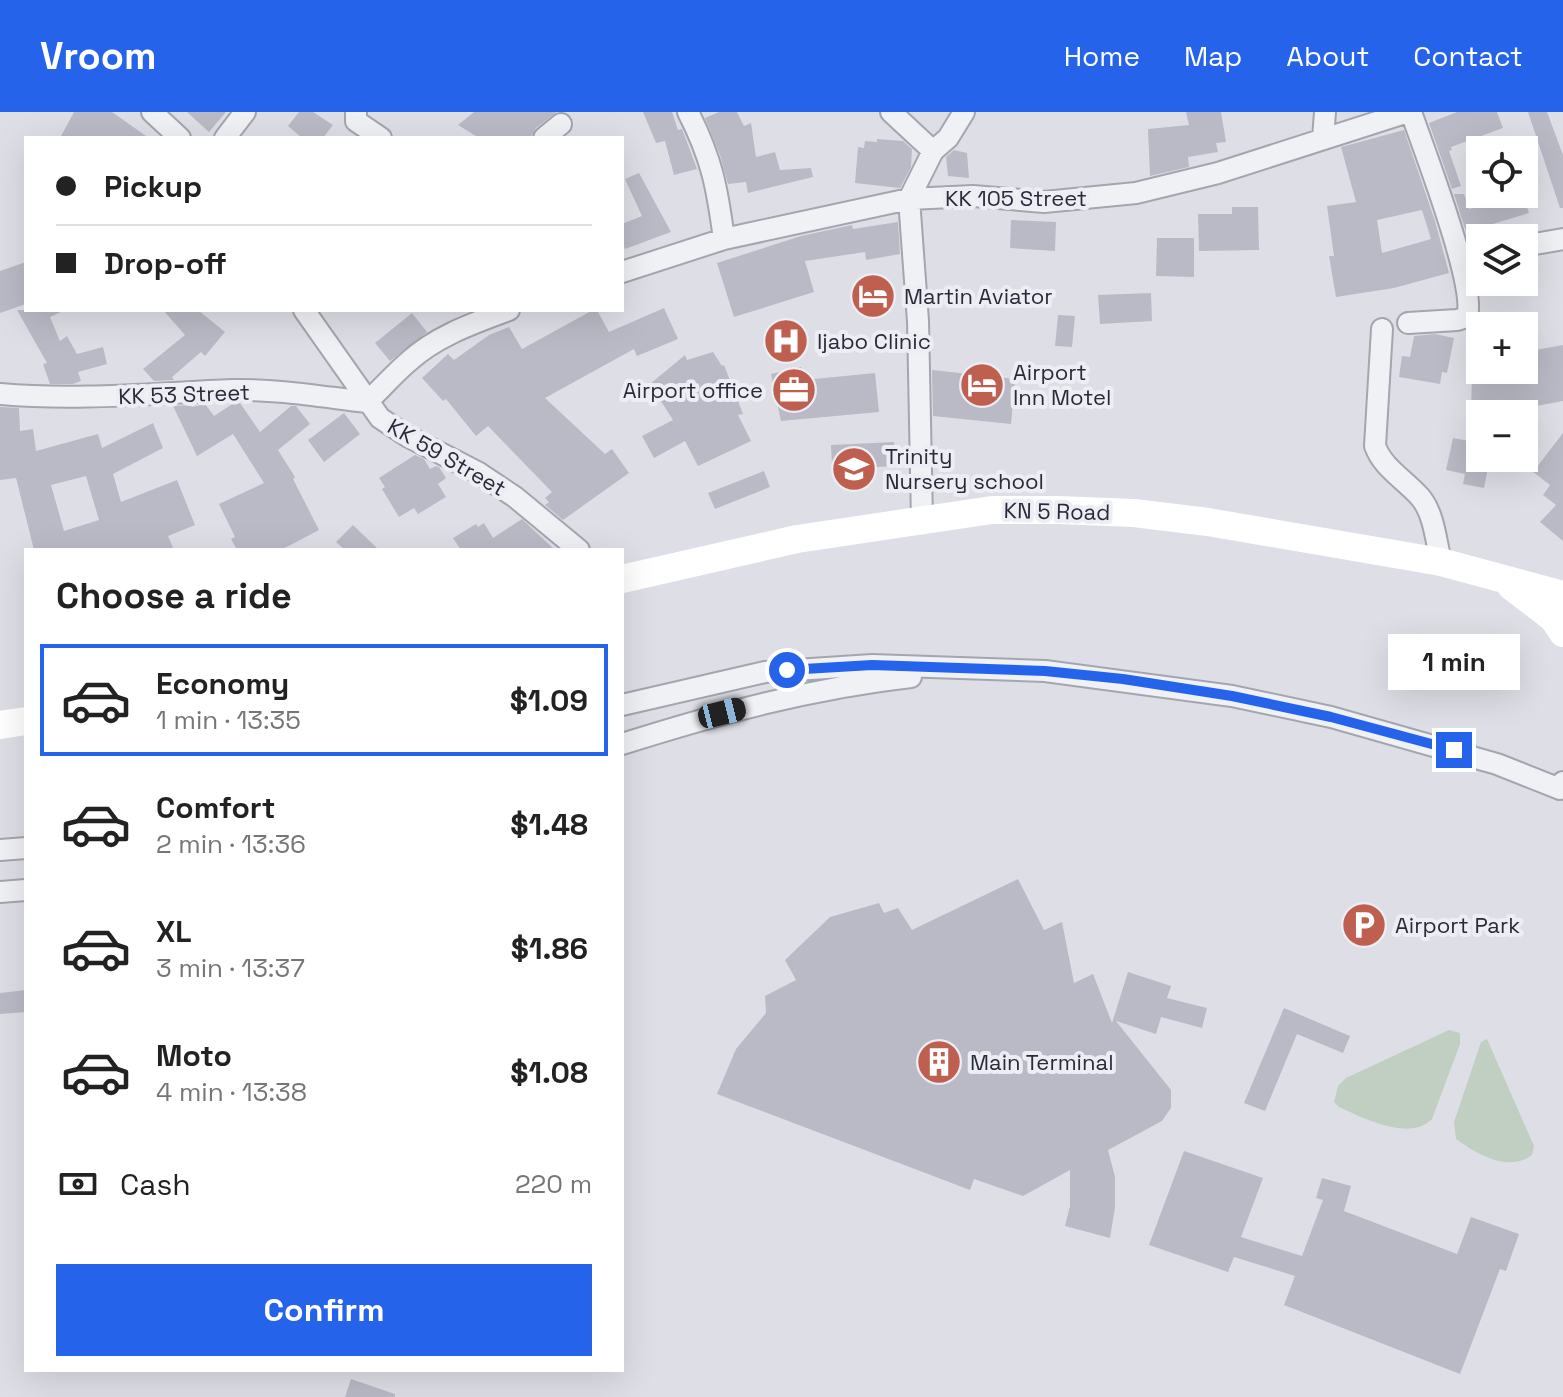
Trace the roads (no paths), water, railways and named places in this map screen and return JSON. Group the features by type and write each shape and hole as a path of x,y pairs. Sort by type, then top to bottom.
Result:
{"main road":[{"name":"KN 5 Road","path":"624,579 797,539 992,510 1134,513 1208,522 1441,562 1563,595"},
{"path":"1494,575 1553,618 1563,633"},
{"path":"0,725 24,721"}],"street":[{"path":"152,112 178,136"},
{"path":"227,136 245,112"},
{"path":"356,112 356,121 378,136"},
{"path":"688,112 709,155 724,239"},
{"path":"891,112 933,151"},
{"path":"922,521 918,321 909,199 933,151 948,138 964,112"},
{"path":"1323,139 1325,112"},
{"path":"1410,112 1466,247"},
{"name":"KK 105 Street","path":"624,271 724,239 909,199 973,196 1044,202 1136,193 1218,173 1410,112"},
{"path":"546,136 561,124"},
{"path":"1538,243 1563,239"},
{"path":"1408,323 1467,317 1470,296"},
{"name":"KK 59 Street","path":"305,312 380,418 407,436 479,473 515,497 577,548"},
{"path":"367,402 410,360 440,339 496,312"},
{"path":"1382,329 1375,446 1379,457 1422,499 1432,521 1441,562"},
{"name":"KK 53 Street","path":"0,394 78,398 235,390 288,392 367,402"},
{"path":"624,705 765,672 872,665 1045,671 1232,696 1331,717 1433,744 1561,786"},
{"path":"624,743 789,696 870,681 967,670"},
{"path":"0,850 24,848"},
{"path":"0,892 24,890"}],"place":[{"name":"Martin Aviator","path":"873,296"},
{"name":"Ijabo Clinic","path":"786,341"},
{"name":"Airport Inn Motel","path":"982,385"},
{"name":"Airport office","path":"794,390"},
{"name":"Trinity Nursery school","path":"854,469"},
{"name":"Airport Park","path":"1364,925"},
{"name":"Main Terminal","path":"939,1062"}]}
